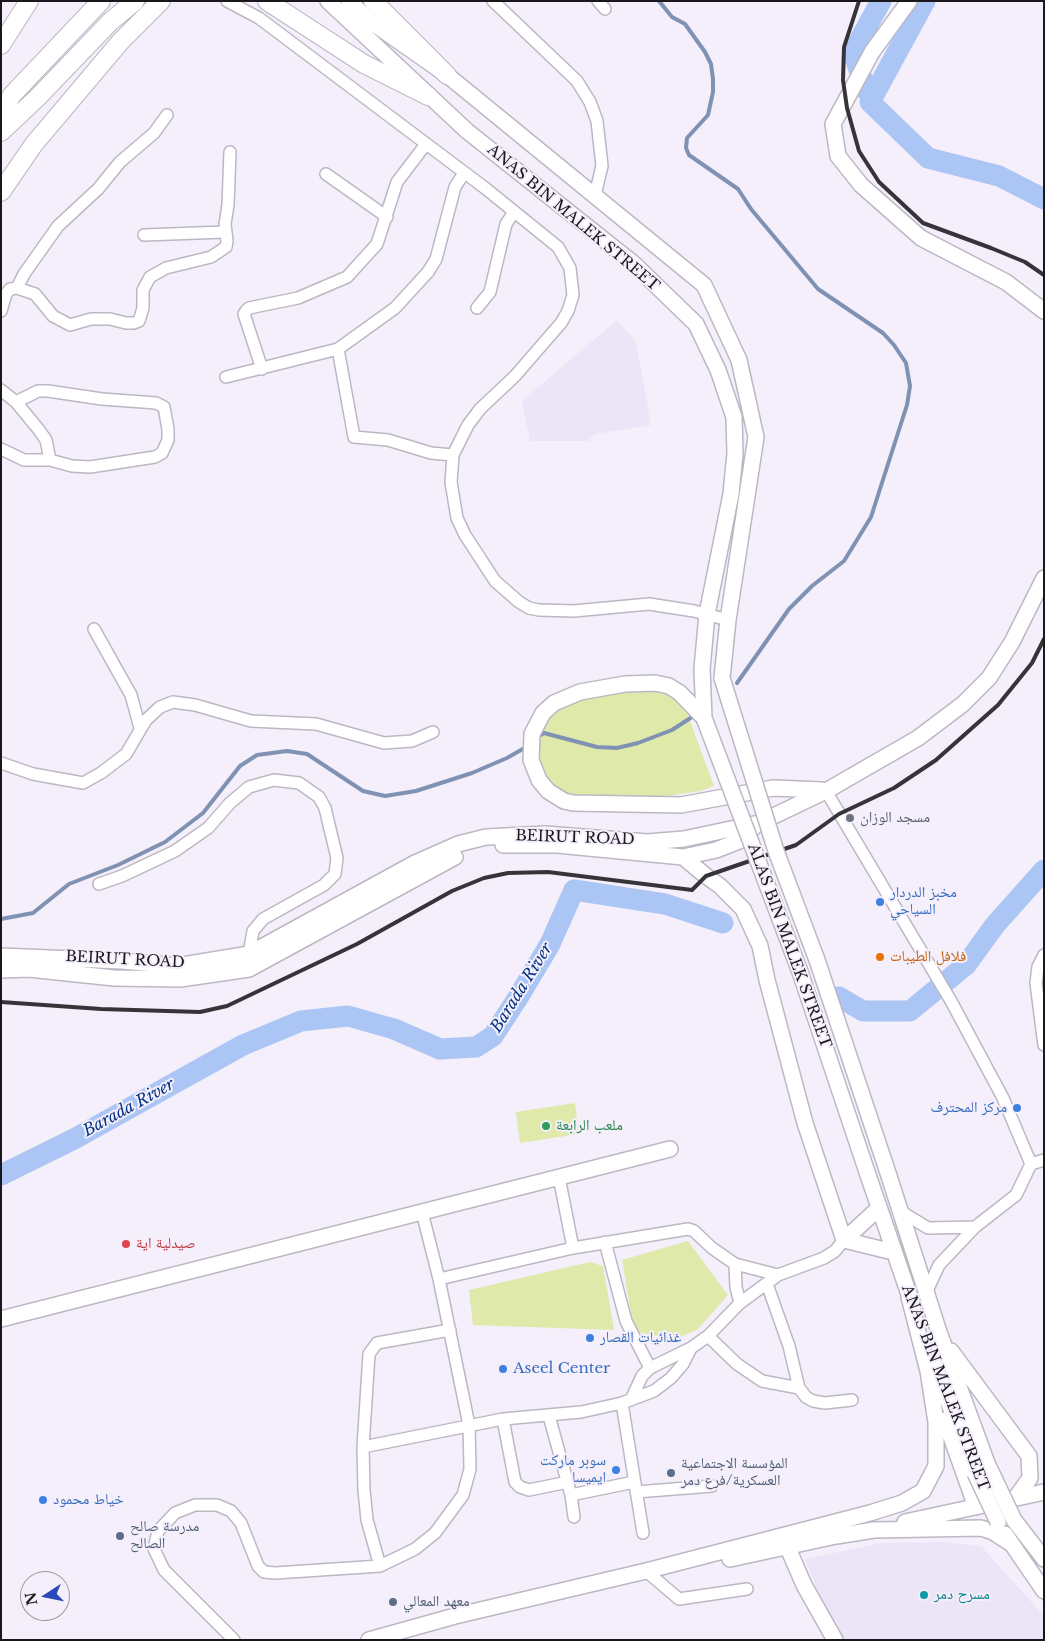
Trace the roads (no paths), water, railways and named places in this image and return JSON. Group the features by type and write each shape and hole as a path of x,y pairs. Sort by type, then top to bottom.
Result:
{"main road":[{"path":"1,44 29,1"},
{"path":"1,113 12,95 101,1"},
{"path":"1,132 37,98 110,22 135,1"},
{"path":"1,192 34,144 121,41 161,1"},
{"path":"267,1 364,64 428,96"},
{"path":"372,1 447,75"}],"street":[{"path":"227,1 259,18 464,173 558,247 570,268 573,295 568,311 561,323 515,376 480,409 468,425 453,455 451,482 453,500 464,535 495,581 519,602 529,608 539,610 574,611 649,604 707,614 728,620"},
{"name":"ANAS BIN MALEK STREET","path":"328,1 467,131 633,263 696,324 718,370 734,417 735,454 730,494 707,614 702,670 704,718"},
{"name":"ANAS BIN MALEK STREET","path":"349,1 370,21 447,75 704,285 739,360 756,437 728,620 722,678 776,852 820,969 889,1176 998,1522 1010,1543 1044,1591"},
{"path":"493,1 576,81 590,102 597,120 602,166 595,195"},
{"path":"909,1 872,52 833,124 838,156 861,186 920,238 1006,282 1044,310"},
{"path":"17,288 24,274 58,226 98,189 120,162 154,132 167,115"},
{"path":"262,369 244,314 246,311 298,298 347,277 377,244 397,182 426,144"},
{"path":"1,311 6,294 10,289 17,288 40,298 53,316 63,324 76,325 99,318 134,324 142,316 143,290 150,277 156,272 219,253 226,247 227,241 224,232 228,206 230,152"},
{"path":"226,377 338,349 395,308 428,272 436,259 456,187 464,173"},
{"path":"326,174 387,217"},
{"path":"477,308 490,292 506,224 514,212"},
{"path":"144,236 224,232"},
{"path":"338,349 354,438 388,440 431,453 453,455"},
{"path":"1,390 16,402 46,440 50,460"},
{"path":"1,449 24,460 50,460 72,466 90,467 155,457 162,453 168,440 164,407 156,403 102,399 68,392 48,391 38,391 16,402"},
{"name":"BEIRUT ROAD","path":"1,956 112,960 177,966 249,954 415,863 458,844 486,837 545,834 647,842 684,839 759,823 826,791 940,723 982,685 1012,642 1044,578"},
{"path":"94,629 131,695 140,728"},
{"path":"704,718 680,693 669,686 641,683 580,692 554,702 537,722 530,749 534,770 548,791 564,801 573,803 681,805 773,788 826,791 951,1001 1003,1098 1031,1164"},
{"path":"1,763 33,774 83,783 101,773 126,754 140,728 160,707 173,702 182,702 251,721 316,724 384,743 412,741 433,732"},
{"name":"ALAS BIN MALEK STREET","path":"704,718 803,981 868,1175"},
{"path":"99,884 175,851 208,828 230,803 249,787 274,780 299,783 310,789 325,808 337,858 335,874 324,885 263,918 253,931 249,954"},
{"path":"1,970 29,969 114,978 180,979 249,968 461,853 489,846 557,845 683,857 716,850 738,841 759,823"},
{"path":"683,857 720,886 743,910 760,946 767,980 805,1123 844,1240"},
{"path":"1043,958 1036,984 1044,1045"},
{"path":"1,1319 670,1149"},
{"path":"926,1293 939,1265 975,1227 1016,1195 1031,1164 1044,1160"},
{"name":"ANAS BIN MALEK STREET","path":"868,1175 909,1297 981,1468 1014,1520 1044,1559"},
{"path":"559,1178 573,1248"},
{"path":"643,1533 634,1487 627,1401 642,1376 650,1368 678,1352 691,1348 708,1336 740,1304 778,1275 824,1258 835,1251 844,1240 879,1208"},
{"path":"900,1211 928,1228 975,1227"},
{"path":"234,1640 164,1570 154,1548 158,1531 175,1513 195,1505 217,1505 231,1511 241,1523 258,1566 264,1572 380,1566 415,1549 434,1533 463,1495 470,1469 469,1425 439,1279 422,1212"},
{"path":"439,1279 573,1248 688,1229 694,1231 712,1248 735,1264 778,1275"},
{"path":"844,1240 893,1252"},
{"path":"606,1242 626,1321 650,1368"},
{"path":"735,1264 736,1287 740,1304"},
{"path":"767,1284 789,1346 799,1388 806,1397 813,1401 825,1403 852,1400"},
{"path":"909,1297 928,1371 976,1507"},
{"path":"380,1566 367,1520 363,1447 369,1354 377,1343 450,1330"},
{"path":"939,1332 975,1386 1029,1456 1044,1468"},
{"path":"708,1336 737,1364 762,1381 799,1388"},
{"path":"363,1447 503,1419 549,1416 627,1401 654,1391 671,1378 683,1364 691,1348"},
{"path":"369,1640 455,1616 677,1563 715,1562 902,1503 923,1491 936,1466 936,1422 928,1371"},
{"path":"549,1416 568,1482 574,1517"},
{"path":"503,1419 516,1482 520,1487 529,1490 568,1482"},
{"path":"1017,1496 1030,1478 1029,1456"},
{"path":"571,1495 634,1487 712,1486"},
{"path":"786,1541 874,1530 1017,1496 1044,1492"},
{"path":"874,1530 981,1528 993,1532 1010,1543"},
{"path":"786,1541 804,1585 835,1640"},
{"path":"646,1571 679,1599 747,1589"}],"waterway":[{"path":"659,1 672,17 685,24 705,52 711,64 713,92 708,115 687,138 686,148 689,155 738,189 751,209 818,289 883,333 906,363 910,386 907,405 871,517 844,561 812,586 789,609 737,683"},
{"path":"866,90 853,52 881,1"},
{"name":"Barada River","path":"925,1 870,102 928,158 999,176 1044,199"},
{"path":"537,737 544,733 597,747 617,748 638,743 672,730 692,717"},
{"path":"1,919 33,913 69,884 118,865 165,842 203,813 240,766 257,755 287,751 307,754 363,791 385,796 416,791 472,773 507,758 528,746"},
{"name":"Barada River","path":"839,997 863,1011 910,1011 966,965 995,925 1044,870"},
{"name":"Barada River","path":"1,1175 74,1139 243,1045 301,1021 348,1016 394,1029 440,1049 476,1047 493,1036 519,996 550,944 574,890 665,904 723,923"}],"railway":[{"path":"859,1 844,47 843,80 847,108 859,151 879,182 923,223 1025,262 1044,275"},
{"path":"1,1002 101,1009 200,1012 227,1006 357,944 452,891 484,878 508,873 548,872 692,890 706,876 796,845 839,814 894,788 936,760 998,705 1032,663 1044,639"}],"place":[{"name":"مسجد الوزان","path":"850,818"},
{"name":"مخبز الدردار السياحي","path":"880,902"},
{"name":"فلافل الطيبات","path":"880,957"},
{"name":"مركز المحترف","path":"1017,1108"},
{"name":"ملعب الرابعة","path":"546,1126"},
{"name":"صيدلية اية","path":"126,1244"},
{"name":"غذائيات القصار","path":"590,1338"},
{"name":"Aseel Center","path":"503,1369"},
{"name":"سوبر ماركت ايميسا","path":"616,1470"},
{"name":"المؤسسة الاجتماعية العسكرية/فرع دمر","path":"671,1473"},
{"name":"خياط محمود","path":"43,1500"},
{"name":"مدرسة صالح الصالح","path":"120,1536"},
{"name":"مسرح دمر","path":"924,1595"},
{"name":"معهد المعالي","path":"393,1602"}]}
